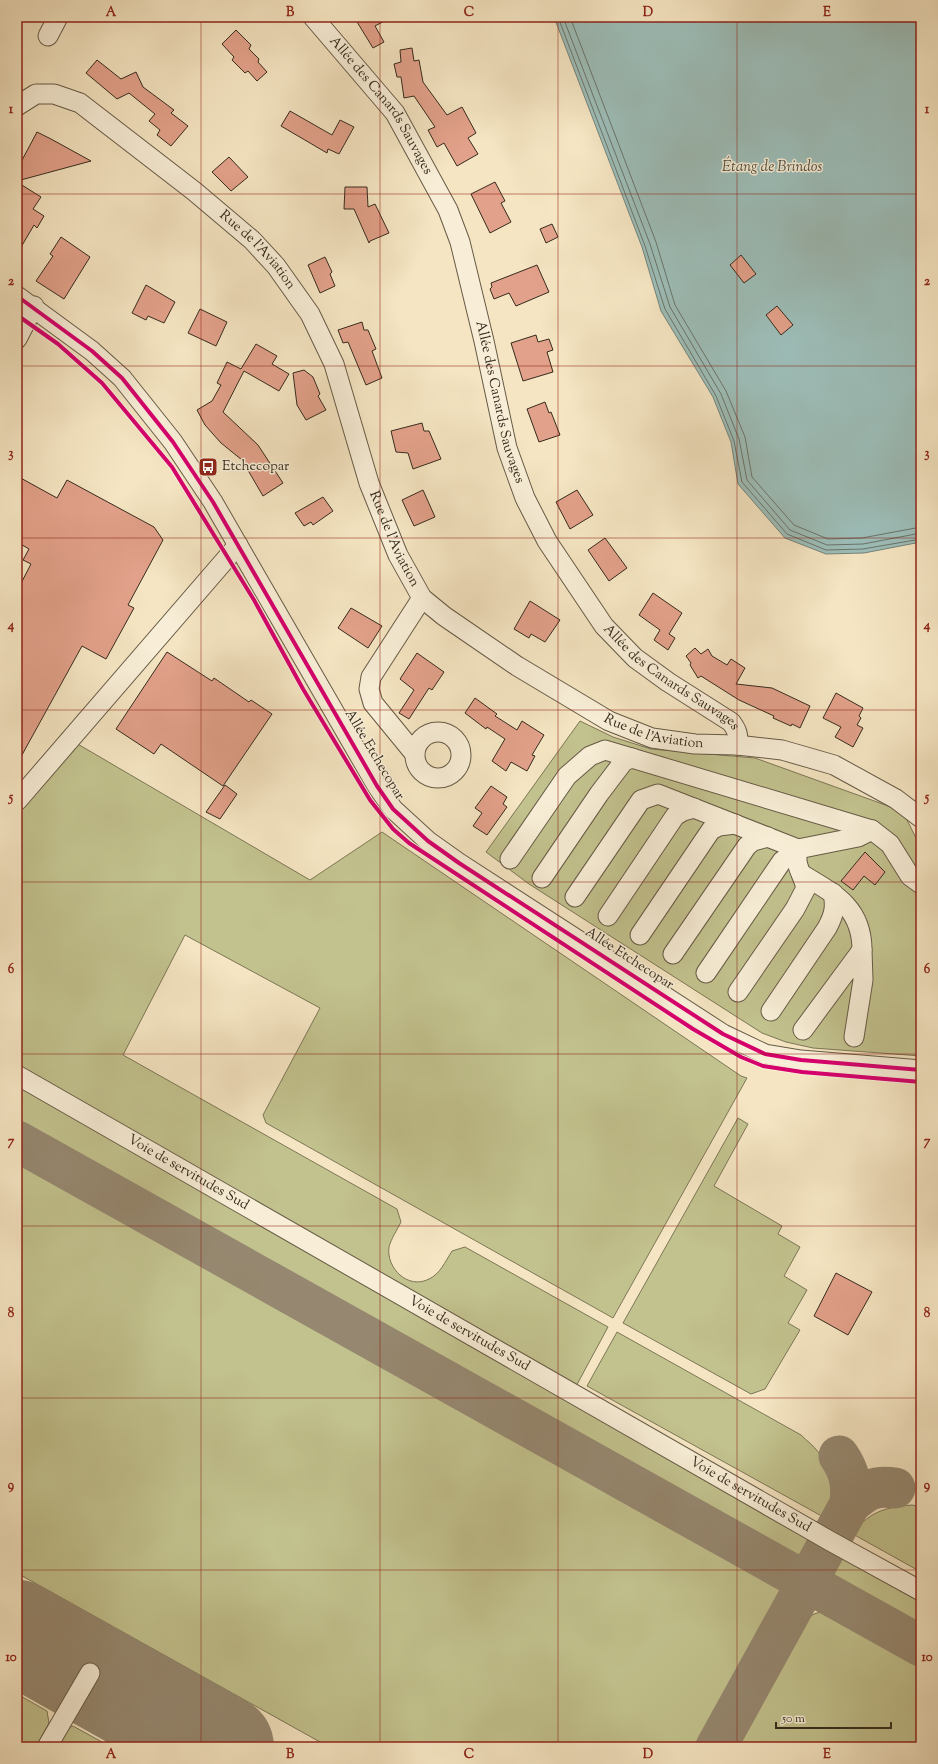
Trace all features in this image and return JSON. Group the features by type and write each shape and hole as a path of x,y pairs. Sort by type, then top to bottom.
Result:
{"street":[{"path":"48,36 58,17"},
{"name":"Allée des Canards Sauvages","path":"313,17 395,113 448,210 460,242 484,341 507,448 525,498 547,541 604,626 635,658 668,682 731,722 737,731 737,745"},
{"name":"Rue de l'Aviation","path":"17,106 36,94 54,94 80,103 194,191 252,240 276,266 310,314 334,364 369,483 398,555 422,598 444,616 517,666 608,721 652,738 695,744 737,745 782,750 834,765 896,799 921,818"},
{"name":"Allée Etchecopar","path":"17,296 34,306 92,351 122,378 173,442 213,502 377,786 393,809 428,841 459,863 723,1034 765,1054 801,1060 921,1070"},
{"path":"17,339 34,306"},
{"path":"17,801 238,545"},
{"path":"414,753 373,703 369,689 371,677 422,598"},
{"path":"510,859 567,776 590,756 605,750 872,830 890,844 910,876 921,884"},
{"path":"542,878 599,794 624,762 632,758"},
{"path":"575,897 640,800 658,794 798,849"},
{"path":"608,916 675,816 683,811 694,808"},
{"path":"640,935 712,830 719,826 735,824"},
{"path":"706,973 782,861 798,849 858,837 872,830"},
{"path":"673,954 746,846 753,841 768,837"},
{"path":"798,849 797,867 803,875 833,893 854,915 862,934 863,980 854,1037"},
{"path":"738,992 800,899 806,888 803,875"},
{"path":"771,1011 827,928 834,914 835,905 833,893"},
{"path":"803,1030 862,950"},
{"name":"Voie de servitudes Sud","path":"17,1075 823,1537 921,1591"},
{"path":"47,1747 90,1673"}],"green space":[{"path":"580,721 613,737 651,749 755,758 891,807 905,816 921,848 921,1056 813,1048 786,1042 762,1033 529,884 486,852"},
{"path":"76,743 310,880 382,832 741,1076 747,1078 613,1318 266,1123 263,1115 320,1008 185,935 123,1055 397,1209 401,1222 390,1244 389,1255 395,1269 406,1279 413,1282 421,1282 433,1277 445,1263 452,1251 465,1247 608,1327 574,1390 17,1071 17,814"},
{"path":"17,1079 817,1538 800,1569 17,1132"},
{"path":"738,1118 748,1124 714,1186 782,1226 778,1234 800,1247 784,1276 807,1290 788,1323 800,1330 765,1389 751,1394 623,1323"},
{"path":"17,1150 776,1575 784,1582 785,1591 783,1601 702,1747 329,1747 17,1573"},
{"path":"617,1332 801,1435 819,1453 830,1477 832,1494 830,1511 827,1519 587,1386"},
{"path":"912,1505 921,1507 921,1572 851,1533 872,1515 878,1512 885,1509"},
{"path":"840,1551 921,1595 921,1637 823,1582"},
{"path":"830,1609 848,1613 921,1655 921,1747 731,1747 797,1625 814,1614"},
{"path":"17,1694 47,1711 49,1723 36,1747 17,1747"},
{"path":"73,1726 111,1747 52,1747 62,1730"}],"water":[{"name":"Étang de Brindos","path":"554,17 921,17 921,542 864,553 826,554 785,538 738,484 731,442 713,397 661,311 642,247"}],"building":[{"path":"354,17 392,17 375,26 384,42 373,48"},
{"path":"236,30 251,45 249,49 259,59 258,62 267,72 257,81 248,71 245,73 232,60 234,57 222,44"},
{"path":"412,48 414,61 419,60 423,82 447,115 462,107 476,133 468,138 478,154 457,166 444,143 437,147 428,130 435,127 414,96 404,98 401,77 397,77 394,64 401,62 400,50"},
{"path":"97,60 121,79 136,72 143,87 174,110 171,113 188,126 171,146 157,135 160,130 149,121 155,114 129,93 117,99 86,73"},
{"path":"290,111 332,135 340,120 354,127 339,154 328,149 327,153 281,126"},
{"path":"37,132 91,161 17,181 17,160 21,162"},
{"path":"229,157 248,177 231,191 212,172"},
{"path":"17,182 41,197 33,209 44,216 37,228 34,225 17,254"},
{"path":"495,182 505,201 501,203 511,222 490,233 471,194"},
{"path":"345,187 367,187 368,207 375,204 389,233 370,241 369,243 354,209 344,209"},
{"path":"552,224 558,237 546,243 540,229"},
{"path":"61,237 90,257 64,299 36,281 53,256 50,254"},
{"path":"741,255 756,274 744,283 730,265"},
{"path":"325,257 332,272 330,274 335,286 320,293 308,265"},
{"path":"537,265 549,292 516,306 509,293 494,299 490,289 492,287 491,283"},
{"path":"146,285 175,302 164,323 148,316 146,320 132,313"},
{"path":"777,306 793,325 781,335 766,315"},
{"path":"200,309 227,322 216,346 188,333"},
{"path":"362,322 364,330 368,330 376,349 372,351 382,378 366,385 348,342 343,343 338,330"},
{"path":"536,335 538,342 549,339 553,350 547,352 553,372 523,381 511,343"},
{"path":"256,344 277,356 272,364 289,374 279,391 244,371 223,412 258,445 283,483 263,496 242,460 221,443 205,425 197,410 212,401 221,385 217,383 227,362 241,369"},
{"path":"304,370 313,377 320,394 318,396 326,410 306,420 297,405 293,373"},
{"path":"545,402 549,413 551,412 560,435 539,442 527,409"},
{"path":"422,423 424,431 429,431 441,459 413,469 408,453 396,452 391,431"},
{"path":"17,476 57,498 67,480 154,527 163,540 128,605 134,608 106,659 82,646 17,764 17,591 31,564 23,560 29,549 17,542"},
{"path":"423,490 435,517 414,526 402,500"},
{"path":"577,490 593,515 570,529 556,502"},
{"path":"323,497 333,511 313,525 311,522 304,526 295,513"},
{"path":"605,538 627,568 609,581 588,550"},
{"path":"653,593 682,613 669,634 675,638 668,650 654,640 660,630 639,615"},
{"path":"530,601 560,620 545,642 531,634 529,638 514,629"},
{"path":"351,608 382,626 368,648 338,628"},
{"path":"695,648 701,654 708,649 712,656 727,665 731,659 745,668 736,684 772,688 810,706 800,728 792,724 791,726 773,718 774,716 739,700 701,676 698,678 686,656"},
{"path":"167,652 212,681 214,678 249,702 251,700 272,714 223,786 161,744 154,754 116,729"},
{"path":"417,653 444,672 432,690 429,688 409,719 399,713 414,690 400,679"},
{"path":"836,693 863,708 859,716 861,718 857,725 863,728 853,747 835,737 841,727 823,718"},
{"path":"475,698 497,714 495,716 517,730 522,721 544,735 532,755 535,756 527,771 511,762 506,771 492,761 505,739 487,727 486,729 465,713"},
{"path":"225,785 237,794 220,819 206,812"},
{"path":"491,786 507,797 503,804 507,807 487,835 473,826 482,813 475,808"},
{"path":"865,852 885,872 875,885 864,876 853,890 841,881"},
{"path":"836,1273 872,1292 848,1335 814,1316"}],"taxiway":[{"path":"17,1141 921,1646"},
{"path":"839,1456 848,1473 851,1491 850,1504"},
{"path":"716,1747 850,1504 861,1495 876,1488 895,1488"}],"runway":[{"path":"17,1632 222,1747"}],"cycle path":[{"path":"17,296 92,351 122,378 173,442 213,502 377,786 393,809 428,841 459,863 723,1034 765,1054 801,1060 921,1070"},
{"path":"17,315 58,344 102,383 172,467 254,600 303,689 370,800 393,829 409,843 693,1029 741,1057 763,1066 802,1072 921,1082"}],"place":[{"name":"Etchecopar","path":"208,467"}]}
